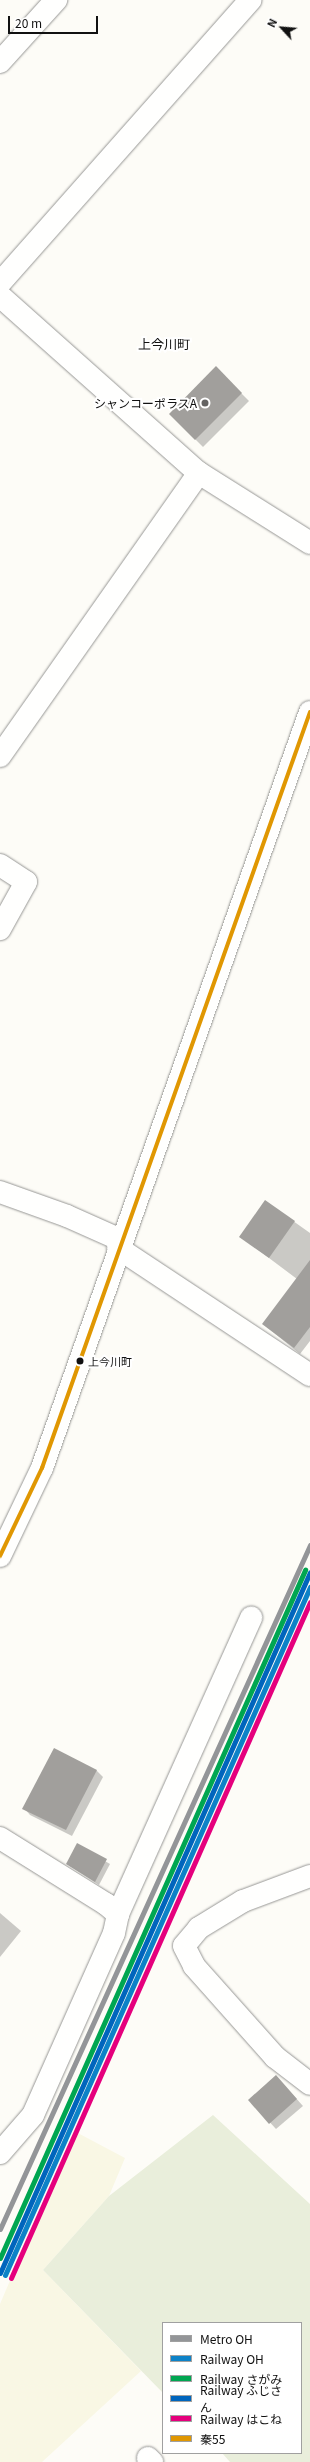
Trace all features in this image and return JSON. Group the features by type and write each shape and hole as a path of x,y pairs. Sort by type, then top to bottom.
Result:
{"street":[{"path":"0,62 56,0"},
{"path":"0,283 250,0"},
{"path":"0,296 200,473 310,543"},
{"path":"0,756 200,473"},
{"path":"0,1556 42,1468 120,1244 310,712"},
{"path":"0,865 26,882 0,929"},
{"path":"0,1192 67,1216 120,1244 310,1375"},
{"path":"0,2153 33,2115 114,1932 118,1914 251,1618"},
{"path":"0,1838 106,1904 118,1914"},
{"path":"310,1876 243,1901 199,1928 184,1946 194,1966 275,2057 310,2084"}],"shaded area":[{"path":"74,2131 125,2158 109,2196 43,2270 141,2371 42,2462 0,2462 0,2304"}],"green space":[{"path":"213,2115 310,2204 310,2462 230,2462 223,2454 302,2454 302,2322 162,2322 162,2392 43,2270 109,2196"}],"building":[{"name":"シャンコーポラスA","path":"216,366 242,393 195,440 169,414"},
{"path":"265,1200 295,1221 269,1258 239,1237"},
{"path":"310,1260 310,1327 294,1348 262,1324"},
{"path":"54,1748 97,1770 66,1830 22,1809"},
{"path":"77,1843 107,1859 95,1882 66,1864"},
{"path":"276,2075 297,2099 269,2124 248,2100"}],"metro line":[{"name":"OH","path":"0,2229 310,1545"}],"rail line":[{"name":"さがみ","path":"0,2258 305,1570"},
{"name":"ふじさん","path":"0,2273 310,1572"},
{"name":"OH","path":"5,2275 310,1587"},
{"name":"はこね","path":"11,2278 310,1602"}],"transit line":[{"name":"秦55","path":"0,1556 42,1468 310,712"}],"place":[{"name":"シャンコーポラスA","path":"205,403"},
{"name":"上今川町","path":"80,1361"}],"district":[{"name":"上今川町","path":"164,344"}]}
